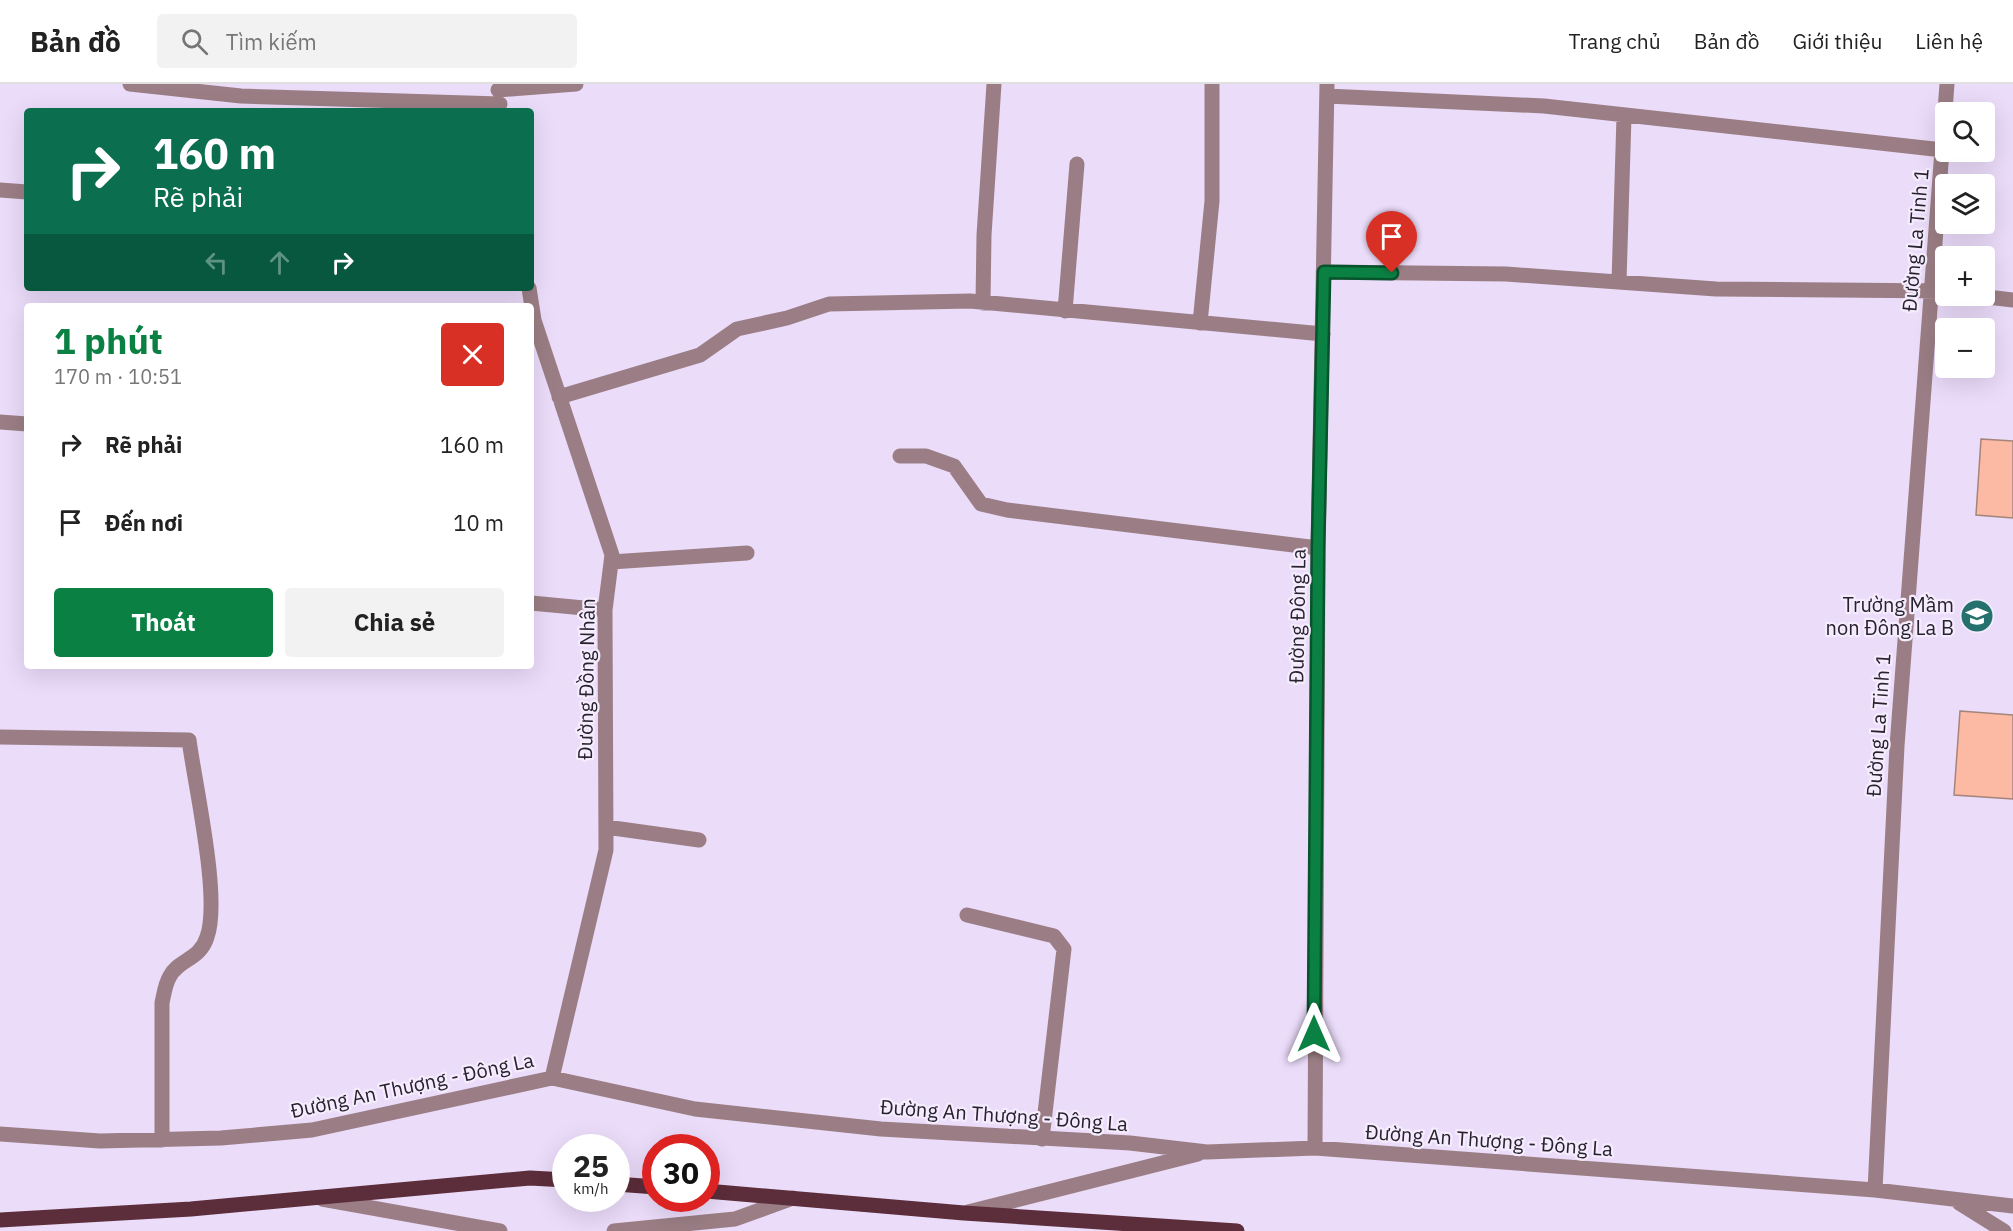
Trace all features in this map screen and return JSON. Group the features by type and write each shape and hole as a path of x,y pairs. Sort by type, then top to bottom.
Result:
{"main road":[{"path":"0,1220 319,1199 530,1178 552,1179"},
{"path":"720,1192 964,1213 1237,1231"}],"street":[{"path":"130,84 241,96 499,97 576,84"},
{"path":"983,303 984,235 994,84"},
{"path":"1200,322 1212,201 1212,84"},
{"name":"Đường La Tinh 1","path":"1946,102 1947,84"},
{"path":"1327,90 1544,106 1935,149"},
{"name":"Đường Đông La","path":"1315,1148 1318,548 1327,90"},
{"path":"1619,282 1624,116"},
{"name":"Đường La Tinh 1","path":"1940,246 1943,162"},
{"path":"1065,310 1077,164"},
{"path":"0,190 24,192"},
{"path":"1324,272 1506,274 1716,289 1935,290"},
{"path":"1995,298 2013,300"},
{"path":"559,397 700,355 737,328 788,318 829,304 983,303 1323,334"},
{"name":"Đường La Tinh 1","path":"1875,1190 1897,746 1938,306"},
{"name":"Đường Đồng Nhân","path":"534,320 612,555 605,610 606,850 552,1078"},
{"path":"0,422 24,424"},
{"path":"900,456 926,456 954,466 981,504 1007,510 1318,548"},
{"path":"611,561 747,553"},
{"path":"534,603 605,610"},
{"path":"0,737 189,740 211,894 209,933 199,952 170,975 165,988 162,1003 162,1140"},
{"path":"606,827 699,840"},
{"path":"968,915 1054,936 1064,949 1042,1139"},
{"name":"Đường An Thượng - Đông La","path":"0,1134 100,1141 221,1138 312,1130 552,1078 716,1112 881,1129 1130,1143 1207,1152 1315,1148 1875,1190 2013,1206"},
{"path":"964,1213 1207,1152"},
{"path":"614,1231 735,1219 794,1197"},
{"path":"319,1199 500,1231"},
{"path":"1956,1201 2004,1231"}],"building":[{"path":"1981,439 2013,441 2013,518 1976,515"},
{"path":"1960,711 2013,715 2013,799 1954,795"}],"place":[{"name":"Trường Mầm non Đông La B","path":"1977,616"}],"route":[{"path":"1314,1034 1318,548 1324,272 1392,273"}]}
